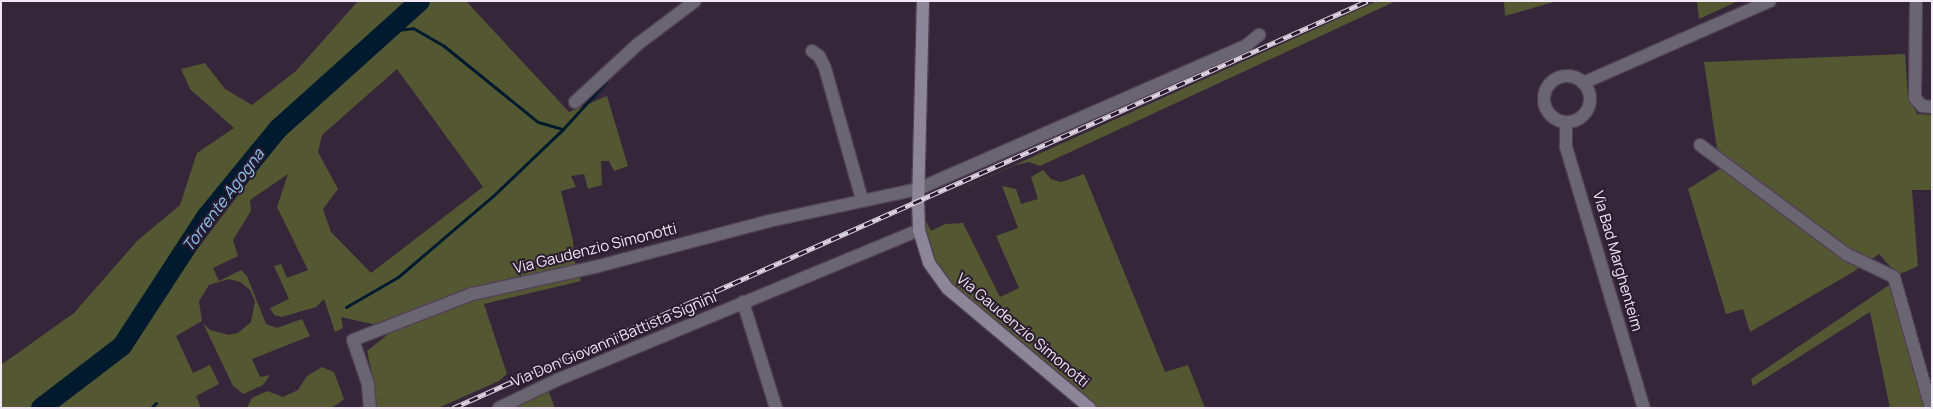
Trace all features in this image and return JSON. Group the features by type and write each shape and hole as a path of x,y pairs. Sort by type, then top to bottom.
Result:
{"street":[{"path":"575,102 638,44 695,1"},
{"name":"Via Gaudenzio Simonotti","path":"924,1 918,189 919,230 929,263 948,289 1090,408"},
{"path":"1583,83 1770,1"},
{"path":"1916,1 1916,98 1922,106 1932,107"},
{"path":"918,189 1247,45 1259,35"},
{"path":"812,51 819,56 825,68 862,200"},
{"path":"1563,76 1583,83 1588,89 1589,105 1581,118 1566,122 1548,112 1546,90 1563,76"},
{"name":"Via Bad Marghenteim","path":"1566,122 1566,147 1644,408"},
{"path":"1700,146 1846,254 1894,277 1932,408"},
{"name":"Via Gaudenzio Simonotti","path":"370,408 368,384 353,340 472,294 595,267 862,200 918,189"},
{"name":"Via Don Giovanni Battista Signini","path":"499,408 557,380 919,230"},
{"path":"743,302 776,408"}],"green space":[{"path":"358,1 410,1 289,125 121,345 39,408 1,408 1,365 74,313 137,241 180,205 197,153 234,128 190,89 181,69 205,63 225,89 252,105 296,71"},
{"path":"413,1 466,1 569,112 607,96 628,166 614,171 609,161 601,161 602,185 588,189 584,174 571,176 576,187 561,191 573,241 574,259 581,281 484,304 507,374 499,381 438,408 374,408 374,383 367,351 387,335 386,327 341,317 343,328 335,332 324,299 316,307 282,317 274,315 270,308 289,299 274,266 281,264 287,278 308,270 277,207 288,174 250,200 251,211 233,240 238,256 213,268 219,281 241,270 247,276 266,324 277,328 302,319 310,336 252,359 260,377 270,375 263,385 243,394 233,386 203,323 210,330 229,335 238,333 251,322 255,301 250,290 240,282 229,279 209,285 199,301 202,321 176,336 193,373 210,365 219,384 196,396 201,408 42,408 123,347 290,127","holes":["397,69 483,187 371,273 331,232 323,209 338,189 318,152 322,135"]},
{"path":"1377,1 1396,1 1040,166 1029,162 1016,165 924,206"},
{"path":"1504,1 1557,1 1505,16"},
{"path":"1697,1 1738,1 1699,19"},
{"path":"1905,54 1908,97 1917,114 1932,115 1932,190 1912,190 1918,266 1898,275 1879,254 1853,272 1750,332 1743,309 1726,314 1688,189 1720,169 1704,62"},
{"path":"1043,170 1051,179 1061,182 1084,174 1165,372 1188,365 1205,408 1090,408 948,289 923,248 924,217 931,231 945,224 963,223 1000,297 1019,288 996,236 1018,228 1002,186 1016,189 1021,204 1038,199 1031,177"},
{"path":"1892,283 1926,408 1890,408 1870,312 1753,386 1751,379"},
{"path":"322,367 334,372 344,399 338,404 330,408 247,408 252,398 267,391 283,397 298,390 307,376"},
{"path":"548,390 555,408 512,408"}],"waterway":[{"name":"Torrente Agogna","path":"41,408 122,346 206,217 278,129 420,1"},
{"path":"386,31 413,28 444,46 538,122 562,129"},
{"path":"346,307 398,277 494,195 563,129 606,82"},
{"path":"151,408 156,403"}],"railway":[{"path":"453,408 1367,1"}]}
